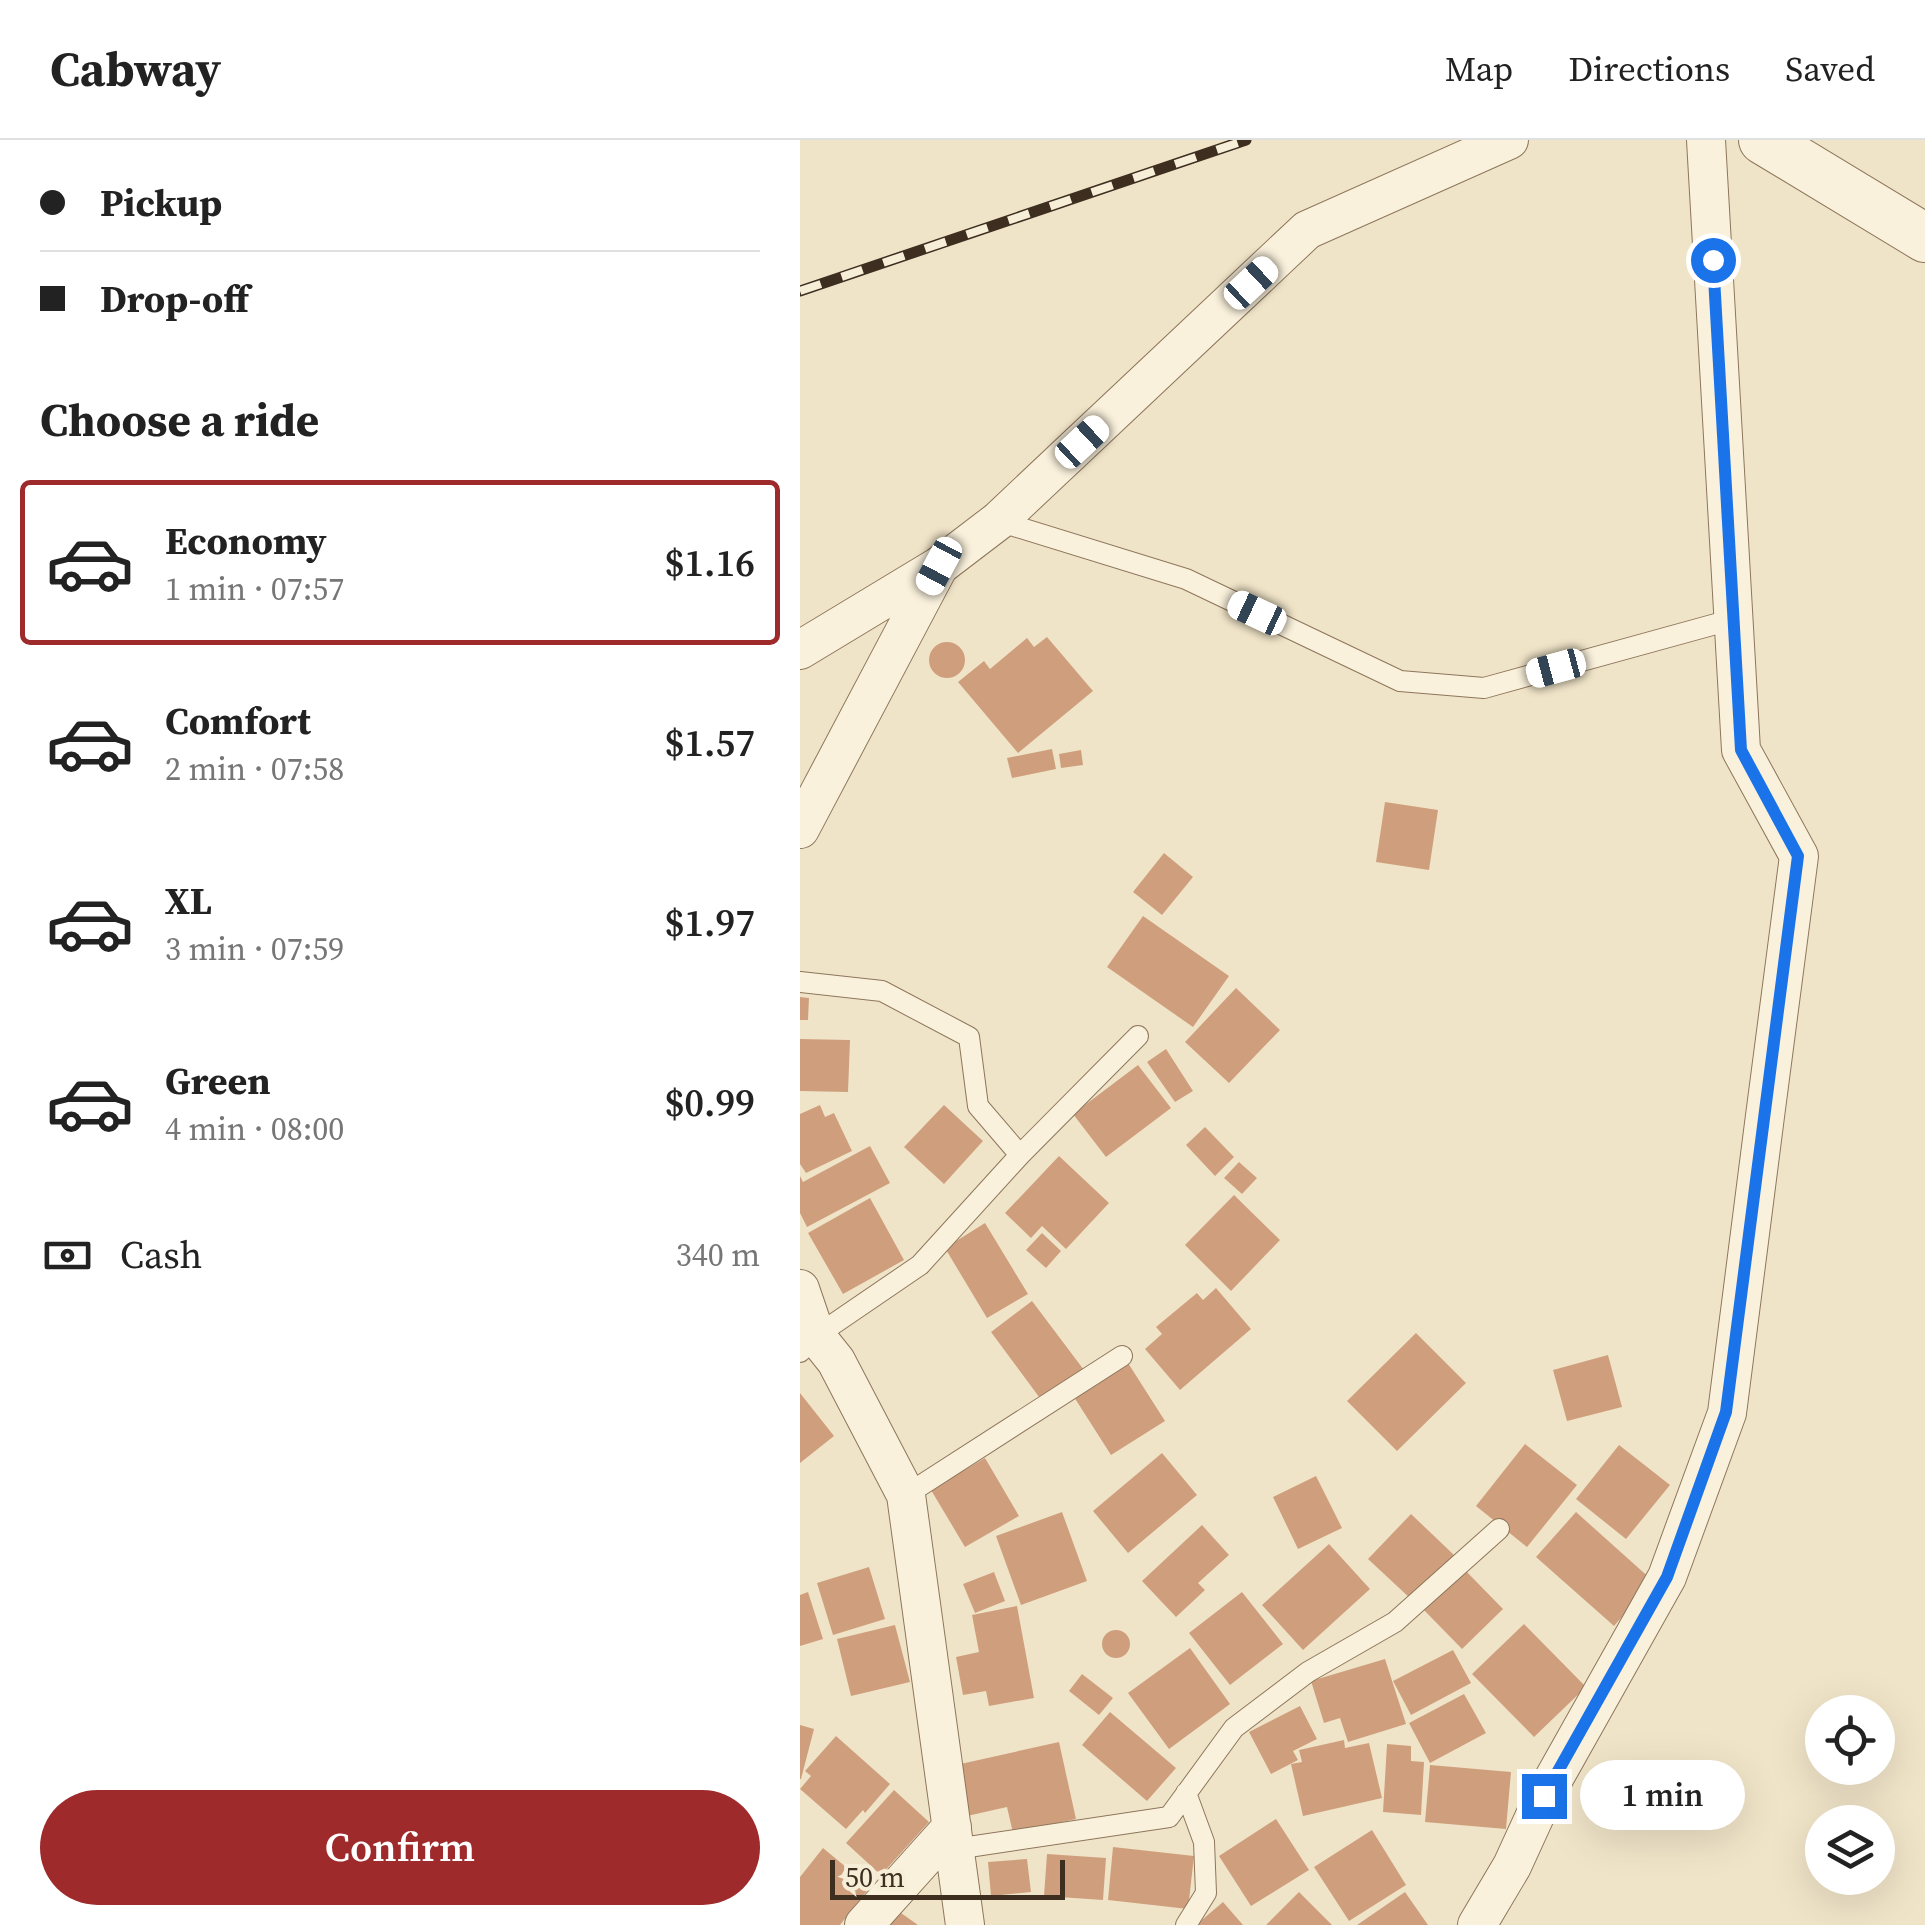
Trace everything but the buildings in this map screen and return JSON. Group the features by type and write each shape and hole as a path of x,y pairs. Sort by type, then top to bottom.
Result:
{"street":[{"path":"800,650 939,566 998,521 1307,230 1510,140"},
{"path":"1477,1925 1512,1866 1544,1796 1667,1577 1726,1412 1798,856 1741,750 1706,140"},
{"path":"1762,140 1925,238"},
{"path":"800,829 939,566"},
{"path":"800,1289 808,1344 836,1361 906,1495 965,1925"},
{"path":"864,1925 954,1838"}],"lane":[{"path":"998,521 1186,579 1400,681 1484,688 1734,619"},
{"path":"800,982 882,991 969,1037 978,1106 1020,1155"},
{"path":"808,1344 920,1265 1020,1155 1138,1036"},
{"path":"906,1495 1122,1356"},
{"path":"954,1838 1168,1816 1234,1728 1308,1672 1395,1622 1499,1530"},
{"path":"1186,1793 1204,1842 1206,1893 1186,1925"}],"railway":[{"path":"800,291 1246,140"}],"route":[{"path":"1544,1796 1667,1577 1726,1412 1798,856 1741,750 1713,260"}]}
